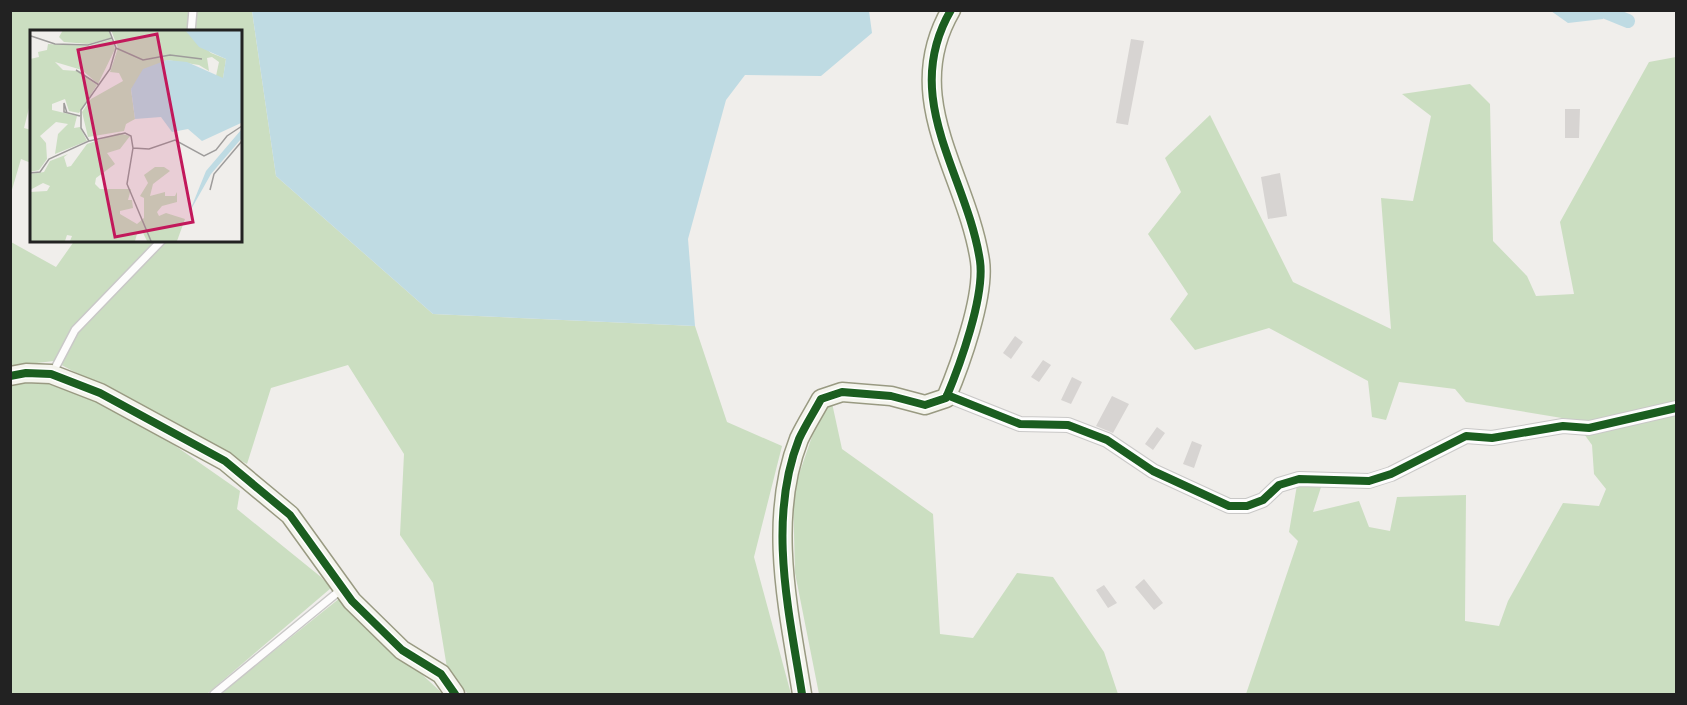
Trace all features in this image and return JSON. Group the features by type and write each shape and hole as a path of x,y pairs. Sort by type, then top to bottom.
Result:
{"street":[{"path":"947,395 976,307 980,263 963,194 941,143 932,103 933,65 944,23 951,10"},
{"path":"10,376 26,373 51,374 100,393 225,461 290,515 352,601 402,650 441,674 455,694"},
{"path":"802,694 782,535 785,489 799,439 822,399 842,392 891,396 925,405 947,395 1020,424 1068,425 1107,440 1153,471 1229,506 1247,507 1263,500 1279,485 1299,479 1369,481 1391,474 1466,436 1492,438 1563,426 1589,428 1677,408"}],"lane":[{"path":"191,30 193,10"},
{"path":"51,374 75,330 160,242"},
{"path":"214,694 342,588"}],"green space":[{"path":"11,11 252,11 276,176 433,314 695,326 727,422 782,446 754,557 791,694 468,694 448,674 433,583 400,535 404,454 348,365 271,388 247,464 54,361 11,366 11,242 56,267 74,242 242,242 242,30 30,30 30,104 24,128 30,130 30,163 21,159 11,193"},
{"path":"1676,57 1676,694 1246,694 1298,541 1289,532 1297,485 1322,484 1313,512 1359,501 1369,527 1390,531 1397,497 1466,495 1465,621 1499,626 1508,601 1563,503 1599,506 1606,489 1594,474 1592,445 1574,420 1466,402 1455,389 1399,382 1386,420 1372,417 1368,381 1269,328 1195,350 1170,319 1188,294 1148,234 1181,192 1165,158 1210,115 1293,282 1391,329 1381,198 1413,201 1431,116 1402,94 1470,84 1490,104 1493,241 1527,276 1536,296 1574,294 1560,222 1649,62"},
{"path":"11,383 61,384 124,410 240,491 237,509 321,577 331,588 207,694 11,694"},
{"path":"832,403 842,449 933,514 940,634 973,638 1017,573 1053,577 1104,652 1118,694 819,694 795,573 793,492 820,413"},
{"path":"340,598 443,694 220,694"}],"water":[{"path":"252,11 869,11 872,33 821,76 745,75 726,100 688,239 695,326 433,314 276,176"},
{"path":"1551,11 1606,11 1603,19 1568,23"}],"building":[{"path":"1131,39 1144,41 1128,125 1116,123"},
{"path":"1565,109 1580,109 1579,138 1565,138"},
{"path":"1280,173 1287,216 1268,219 1261,177"},
{"path":"1015,336 1023,342 1011,359 1003,353"},
{"path":"1043,360 1051,365 1039,382 1031,377"},
{"path":"1072,377 1082,382 1071,404 1061,400"},
{"path":"1112,396 1129,404 1113,433 1096,426"},
{"path":"1157,427 1165,433 1153,450 1145,444"},
{"path":"1192,441 1202,445 1194,468 1183,464"},
{"path":"1144,579 1163,603 1154,610 1135,587"},
{"path":"1104,585 1117,603 1108,608 1096,590"}],"waterway":[{"path":"1601,10 1628,21"}],"cycle path":[{"path":"802,694 787,599 782,534 789,470 799,439 821,399 842,392 891,396 925,405 946,398 964,349 979,293 980,261 973,229 941,136 934,106 932,75 937,43 951,10"},
{"path":"10,376 26,373 51,374 100,393 225,461 290,515 352,601 402,650 441,674 455,694"},
{"path":"947,395 1020,424 1068,425 1107,440 1153,471 1229,506 1247,506 1263,500 1279,485 1299,479 1369,481 1391,474 1466,436 1492,438 1563,426 1589,428 1676,408"}]}
